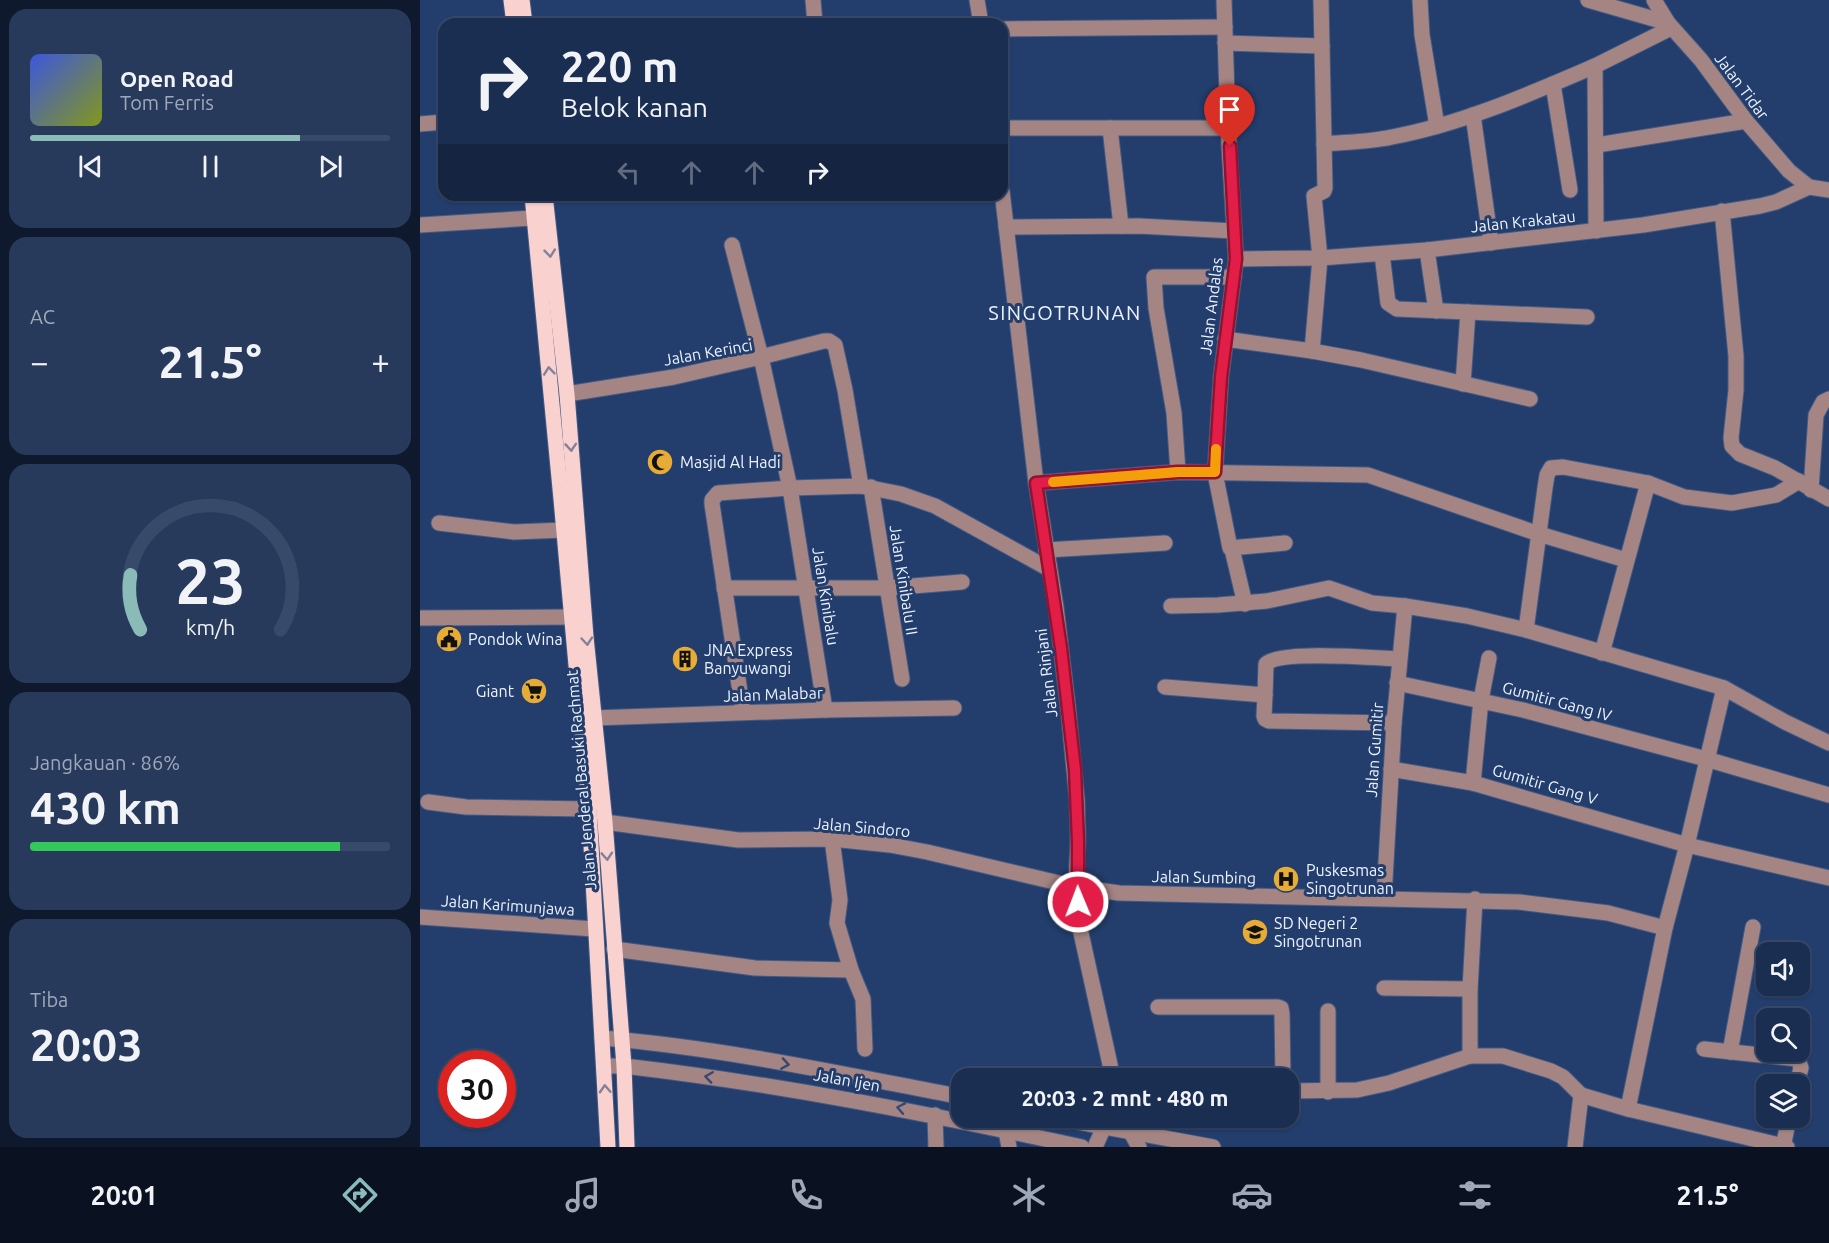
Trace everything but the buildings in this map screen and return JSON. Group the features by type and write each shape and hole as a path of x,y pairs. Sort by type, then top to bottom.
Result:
{"main road":[{"path":"511,0 513,18"},
{"path":"522,0 524,18"},
{"name":"Jalan Jenderal Basuki Rachmat","path":"532,201 564,530 573,554 605,822 624,1066 627,1147"},
{"name":"Jalan Jenderal Basuki Rachmat","path":"546,201 567,394 573,554 571,617 589,809 608,1147"}],"street":[{"path":"813,0 814,18"},
{"path":"977,0 980,18"},
{"name":"Jalan Andalas","path":"1224,0 1228,128 1236,259 1225,339 1215,472 1225,531 1232,549 1245,604"},
{"path":"1312,351 1320,258 1314,196 1325,188 1321,0"},
{"path":"1420,0 1425,52 1437,126"},
{"path":"1588,0 1670,25"},
{"name":"Jalan Tidar","path":"1654,0 1670,25 1701,60 1746,122 1771,152 1809,187"},
{"path":"1324,144 1387,138 1473,115 1595,66 1670,25"},
{"path":"1008,29 1225,27"},
{"path":"1225,43 1322,46"},
{"path":"1595,66 1596,231"},
{"path":"1553,84 1570,190"},
{"path":"1473,115 1491,243"},
{"path":"420,124 438,122"},
{"path":"1597,145 1746,122"},
{"path":"1008,128 1228,128"},
{"path":"1110,128 1121,226"},
{"path":"1809,187 1829,190"},
{"name":"Jalan Krakatau","path":"1236,259 1320,258 1382,254 1596,231 1760,206 1776,202 1809,187"},
{"name":"Jalan Rinjani","path":"1003,201 1036,483 1061,648 1075,770 1078,841 1076,887 1081,933 1111,1068"},
{"path":"1722,211 1736,356 1732,446 1740,454 1763,463 1829,500"},
{"path":"420,225 533,218"},
{"path":"1006,227 1121,226 1234,231"},
{"path":"732,245 760,357"},
{"path":"1427,250 1436,310"},
{"path":"1382,254 1388,303 1397,309 1587,317"},
{"path":"1178,472 1174,413 1156,308 1154,277 1234,277"},
{"path":"1463,384 1468,312"},
{"path":"1225,339 1312,351 1530,399"},
{"name":"Jalan Kinibalu II","path":"760,357 824,341 835,345 888,588 902,679"},
{"name":"Jalan Kerinci","path":"567,394 674,377 760,357 790,488"},
{"path":"1805,486 1816,415 1823,402 1829,399"},
{"path":"1526,630 1547,475 1551,468 1563,467 1648,483 1684,497 1732,503 1776,495 1805,486"},
{"path":"1036,483 1178,472 1368,475 1539,534 1626,560"},
{"path":"1602,653 1648,483"},
{"path":"743,712 712,504 714,496 721,491 866,487 901,494 935,506 1049,569"},
{"name":"Jalan Kinibalu","path":"790,488 825,710"},
{"path":"439,523 514,532 564,530"},
{"path":"1046,550 1165,543"},
{"path":"1232,549 1285,543"},
{"path":"724,588 888,588 962,582"},
{"path":"1171,606 1245,604 1290,598 1329,588 1372,603 1467,616 1526,630 1724,688 1829,743"},
{"name":"Jalan Gumitir","path":"1384,897 1394,723 1405,606"},
{"path":"420,618 571,617"},
{"path":"1394,723 1267,720 1264,712 1266,664 1272,660 1303,656 1399,659"},
{"path":"1473,783 1480,700 1490,657"},
{"name":"Gumitir Gang IV","path":"1397,683 1480,700 1707,759 1829,795"},
{"path":"1165,687 1265,695"},
{"path":"1628,1109 1665,928 1724,688"},
{"name":"Jalan Malabar","path":"594,718 743,712 954,708"},
{"name":"Gumitir Gang V","path":"1391,770 1473,783 1687,845 1829,878"},
{"path":"428,802 466,807 589,809"},
{"name":"Jalan Sindoro","path":"605,822 738,840 832,839 927,852 1076,887"},
{"path":"832,839 840,900 837,922 851,970 863,999 865,1049"},
{"name":"Jalan Sumbing","path":"1076,887 1119,893 1475,899 1539,903 1584,909 1665,928"},
{"path":"1470,1056 1470,988 1475,899"},
{"name":"Jalan Karimunjawa","path":"420,917 594,929"},
{"path":"1730,1052 1753,927"},
{"path":"614,949 755,968 851,970"},
{"path":"1384,988 1470,988"},
{"path":"1158,1007 1278,1006 1281,1011 1283,1068"},
{"path":"1328,1011 1328,1092"},
{"name":"Jalan Ijen","path":"602,1038 686,1048 808,1067 951,1095"},
{"path":"1704,1049 1798,1059 1801,1068 1800,1074"},
{"path":"1299,1091 1358,1090 1389,1083 1470,1056 1503,1056 1536,1065 1563,1077 1581,1095 1628,1109 1784,1147 1788,1128"},
{"name":"Jalan Ijen","path":"604,1066 624,1066 749,1082 935,1115 1082,1147"},
{"path":"1575,1147 1581,1095"},
{"path":"935,1115 936,1147"},
{"path":"1095,1147 1103,1128"},
{"path":"1116,1128 1135,1140 1213,1147"},
{"path":"1006,1131 1009,1147"}],"slow traffic":[{"path":"1053,482 1178,472 1215,472 1216,449"}],"place":[{"name":"Masjid Al Hadi","path":"660,462"},
{"name":"Pondok Wina","path":"449,639"},
{"name":"JNA Express Banyuwangi","path":"685,659"},
{"name":"Giant","path":"534,691"},
{"name":"Puskesmas Singotrunan","path":"1286,879"},
{"name":"SD Negeri 2 Singotrunan","path":"1255,932"}],"district":[{"name":"SINGOTRUNAN","path":"1065,313"}],"route":[{"path":"1078,902 1075,770 1056,607 1036,483 1178,472 1215,472 1221,377 1236,259 1230,146"}]}
